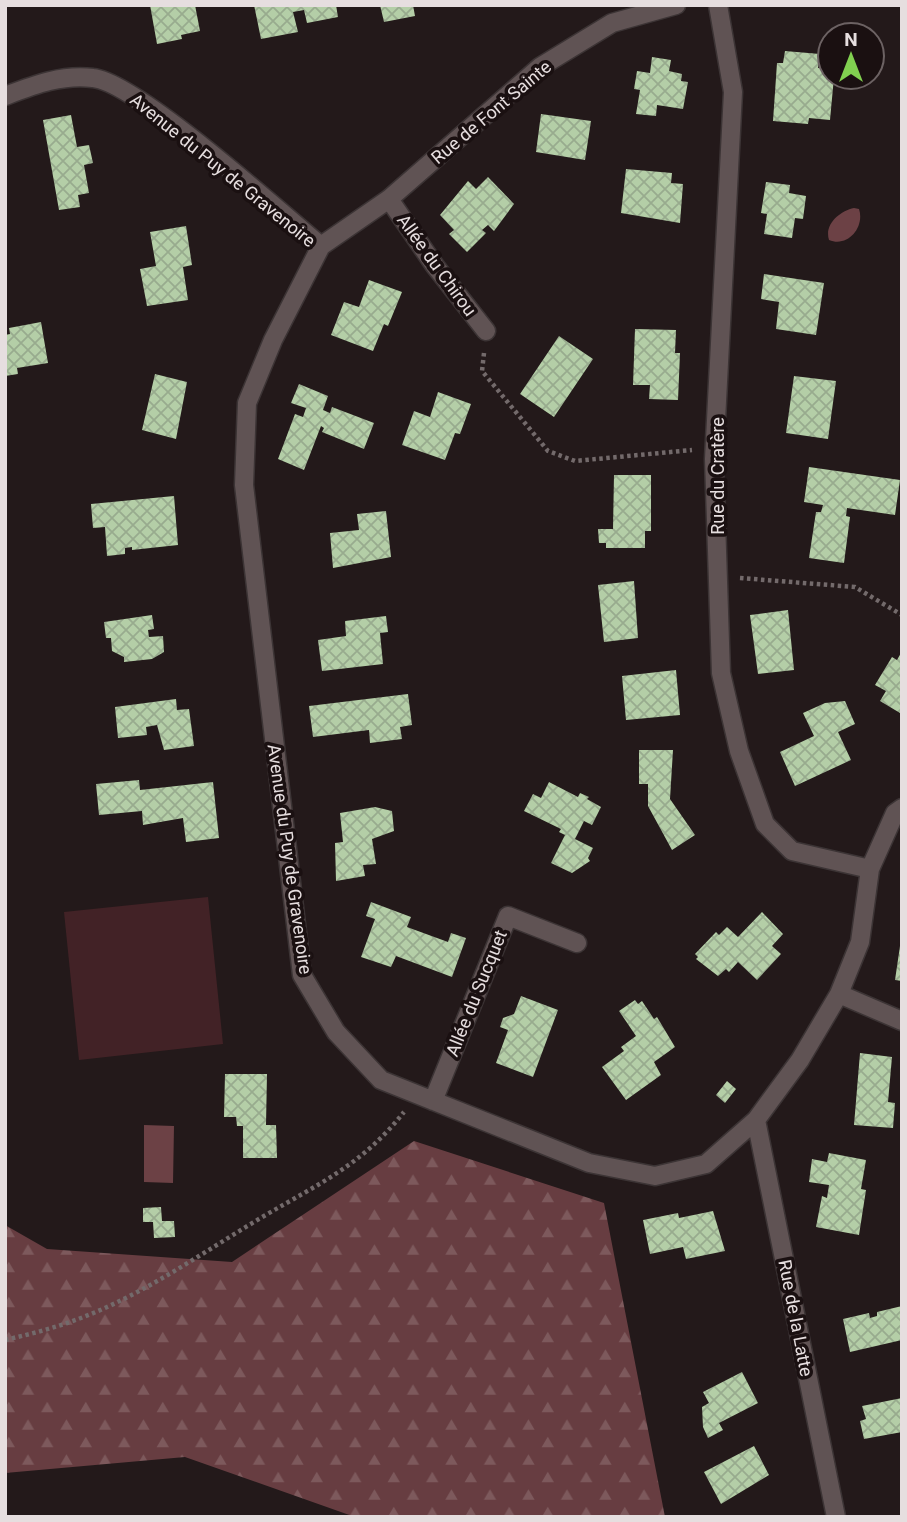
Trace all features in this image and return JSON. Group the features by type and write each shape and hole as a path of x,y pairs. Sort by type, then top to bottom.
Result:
{"street":[{"name":"Rue de Font Sainte","path":"321,246 389,199 540,67 611,23 676,5"},
{"name":"Rue du Cratère","path":"718,5 733,92 715,448 721,673 739,751 765,824 792,851 870,869"},
{"name":"Avenue du Puy de Gravenoire","path":"5,96 46,80 95,78 138,98 321,246 273,340 247,403 244,485 302,975 336,1032 381,1080 589,1163 655,1176 706,1164 756,1119 800,1060 839,994 860,942 870,869 895,813 902,808"},
{"name":"Allée du Chirou","path":"389,199 435,266 486,331"},
{"name":"Allée du Sucquet","path":"425,1098 508,916 577,943"},
{"path":"839,994 902,1021"},
{"name":"Rue de la Latte","path":"756,1119 836,1517"}],"path":[{"path":"486,331 482,370 548,451 575,461 715,448"},
{"path":"718,576 855,587 902,615"},
{"path":"5,1340 69,1322 149,1286 349,1168 425,1098"}],"shaded area":[{"path":"854,208 859,209 860,216 857,229 843,241 829,240 829,229 834,219"},
{"path":"208,897 223,1044 79,1060 64,912"},
{"path":"144,1125 174,1126 173,1183 144,1182"}],"green space":[{"path":"414,1141 604,1203 665,1517 355,1517 185,1457 5,1473 5,1225 47,1249 232,1262"}],"building":[{"path":"150,5 195,5 200,31 181,35 182,39 157,44"},
{"path":"254,5 336,5 338,17 307,23 304,10 293,12 298,32 261,39"},
{"path":"380,5 413,5 415,16 384,22"},
{"path":"785,51 816,54 816,91 833,91 830,120 809,118 808,124 773,121 777,63 783,63"},
{"path":"652,57 671,60 669,71 682,74 681,81 688,82 683,109 657,105 656,116 636,114 640,90 634,89 637,71 650,73"},
{"path":"541,114 591,121 585,160 536,152"},
{"path":"71,115 77,147 89,145 93,163 84,165 89,193 78,195 80,207 59,210 43,120"},
{"path":"626,169 672,173 671,183 683,184 680,223 621,213"},
{"path":"488,177 514,204 494,231 488,225 482,230 486,233 467,252 449,234 454,230 440,215 468,181 476,189"},
{"path":"766,182 790,185 789,193 806,196 803,219 795,218 792,238 764,234 767,214 761,213"},
{"path":"186,226 192,265 183,267 188,300 147,306 140,269 156,266 150,232"},
{"path":"764,274 824,283 816,335 776,329 779,302 761,299"},
{"path":"369,280 402,292 388,326 384,324 373,351 331,335 344,302 359,307"},
{"path":"41,322 48,363 17,368 18,374 5,376 5,335 10,334 9,328"},
{"path":"635,329 676,330 675,353 680,353 678,400 649,399 650,385 633,385"},
{"path":"559,336 593,359 554,417 520,394"},
{"path":"155,374 187,382 176,439 142,430"},
{"path":"794,376 836,381 828,439 786,433"},
{"path":"299,384 328,396 323,410 330,413 332,407 374,423 364,449 322,432 324,428 321,426 304,470 278,459 295,414 303,417 306,408 291,403"},
{"path":"438,392 471,404 460,434 455,433 445,460 402,445 414,411 430,417"},
{"path":"809,467 900,480 895,515 847,508 846,516 850,517 844,563 809,558 816,512 821,512 823,505 804,502"},
{"path":"614,475 651,475 651,531 645,531 645,548 606,548 606,543 599,543 598,529 613,529"},
{"path":"174,496 178,545 132,550 132,547 125,548 125,554 107,556 105,527 93,528 91,504"},
{"path":"386,511 391,557 333,568 330,533 359,530 357,514"},
{"path":"634,581 638,638 604,642 598,585"},
{"path":"788,610 794,670 758,674 750,615"},
{"path":"152,615 154,629 148,630 149,637 163,636 164,652 152,659 124,662 124,657 112,651 111,638 106,638 104,622"},
{"path":"386,616 388,632 380,633 383,664 322,671 318,640 346,636 345,621"},
{"path":"902,651 900,713 880,701 886,691 875,685 892,657 897,660"},
{"path":"676,670 680,715 626,720 622,676"},
{"path":"408,694 412,725 400,727 402,739 370,743 369,730 313,737 309,706"},
{"path":"176,699 177,710 189,709 194,746 164,750 157,725 146,727 147,735 118,738 115,707"},
{"path":"845,701 855,724 838,732 851,760 795,786 780,752 814,736 803,713 825,703"},
{"path":"639,750 673,750 670,799 695,835 672,850 648,806 648,784 639,784"},
{"path":"139,780 140,790 213,782 219,838 186,842 183,818 143,825 142,811 99,815 96,784"},
{"path":"549,782 578,797 580,793 589,797 587,799 601,807 592,825 584,821 575,839 593,848 588,858 590,861 572,873 551,863 565,835 559,832 561,829 524,811 533,794 541,798"},
{"path":"375,807 392,811 394,831 372,839 376,864 363,865 365,876 336,881 335,843 343,842 340,813"},
{"path":"371,902 411,917 407,927 448,942 451,933 466,938 452,977 396,956 391,967 361,957 375,919 366,916"},
{"path":"762,912 783,934 772,946 781,954 757,980 738,962 729,972 726,969 718,976 696,959 698,957 695,954 716,932 719,935 727,927 738,937"},
{"path":"902,946 902,981 895,980"},
{"path":"521,996 558,1010 533,1077 496,1063 508,1030 500,1027 503,1018 514,1014"},
{"path":"635,1000 638,1004 642,1001 654,1019 657,1017 675,1047 654,1062 661,1075 626,1100 602,1067 624,1051 621,1047 636,1036 619,1011"},
{"path":"860,1053 892,1057 888,1102 895,1103 893,1128 854,1125"},
{"path":"225,1074 267,1074 266,1125 276,1125 277,1158 243,1158 243,1126 237,1126 236,1117 224,1117"},
{"path":"727,1081 736,1089 725,1103 716,1095"},
{"path":"829,1153 866,1160 861,1189 866,1190 859,1235 816,1227 822,1196 827,1198 829,1185 809,1182 812,1159 827,1162"},
{"path":"161,1207 162,1221 174,1221 175,1237 154,1238 153,1222 143,1222 143,1208"},
{"path":"713,1211 725,1251 686,1259 683,1247 650,1254 643,1220 678,1213 679,1218"},
{"path":"902,1306 902,1340 850,1352 843,1319 869,1313 870,1318 877,1316 877,1312"},
{"path":"742,1372 758,1403 719,1423 723,1430 708,1438 703,1427 702,1407 709,1403 703,1392"},
{"path":"902,1398 902,1432 864,1439 860,1421 866,1419 862,1406"},
{"path":"754,1446 769,1475 721,1504 704,1472"}]}
